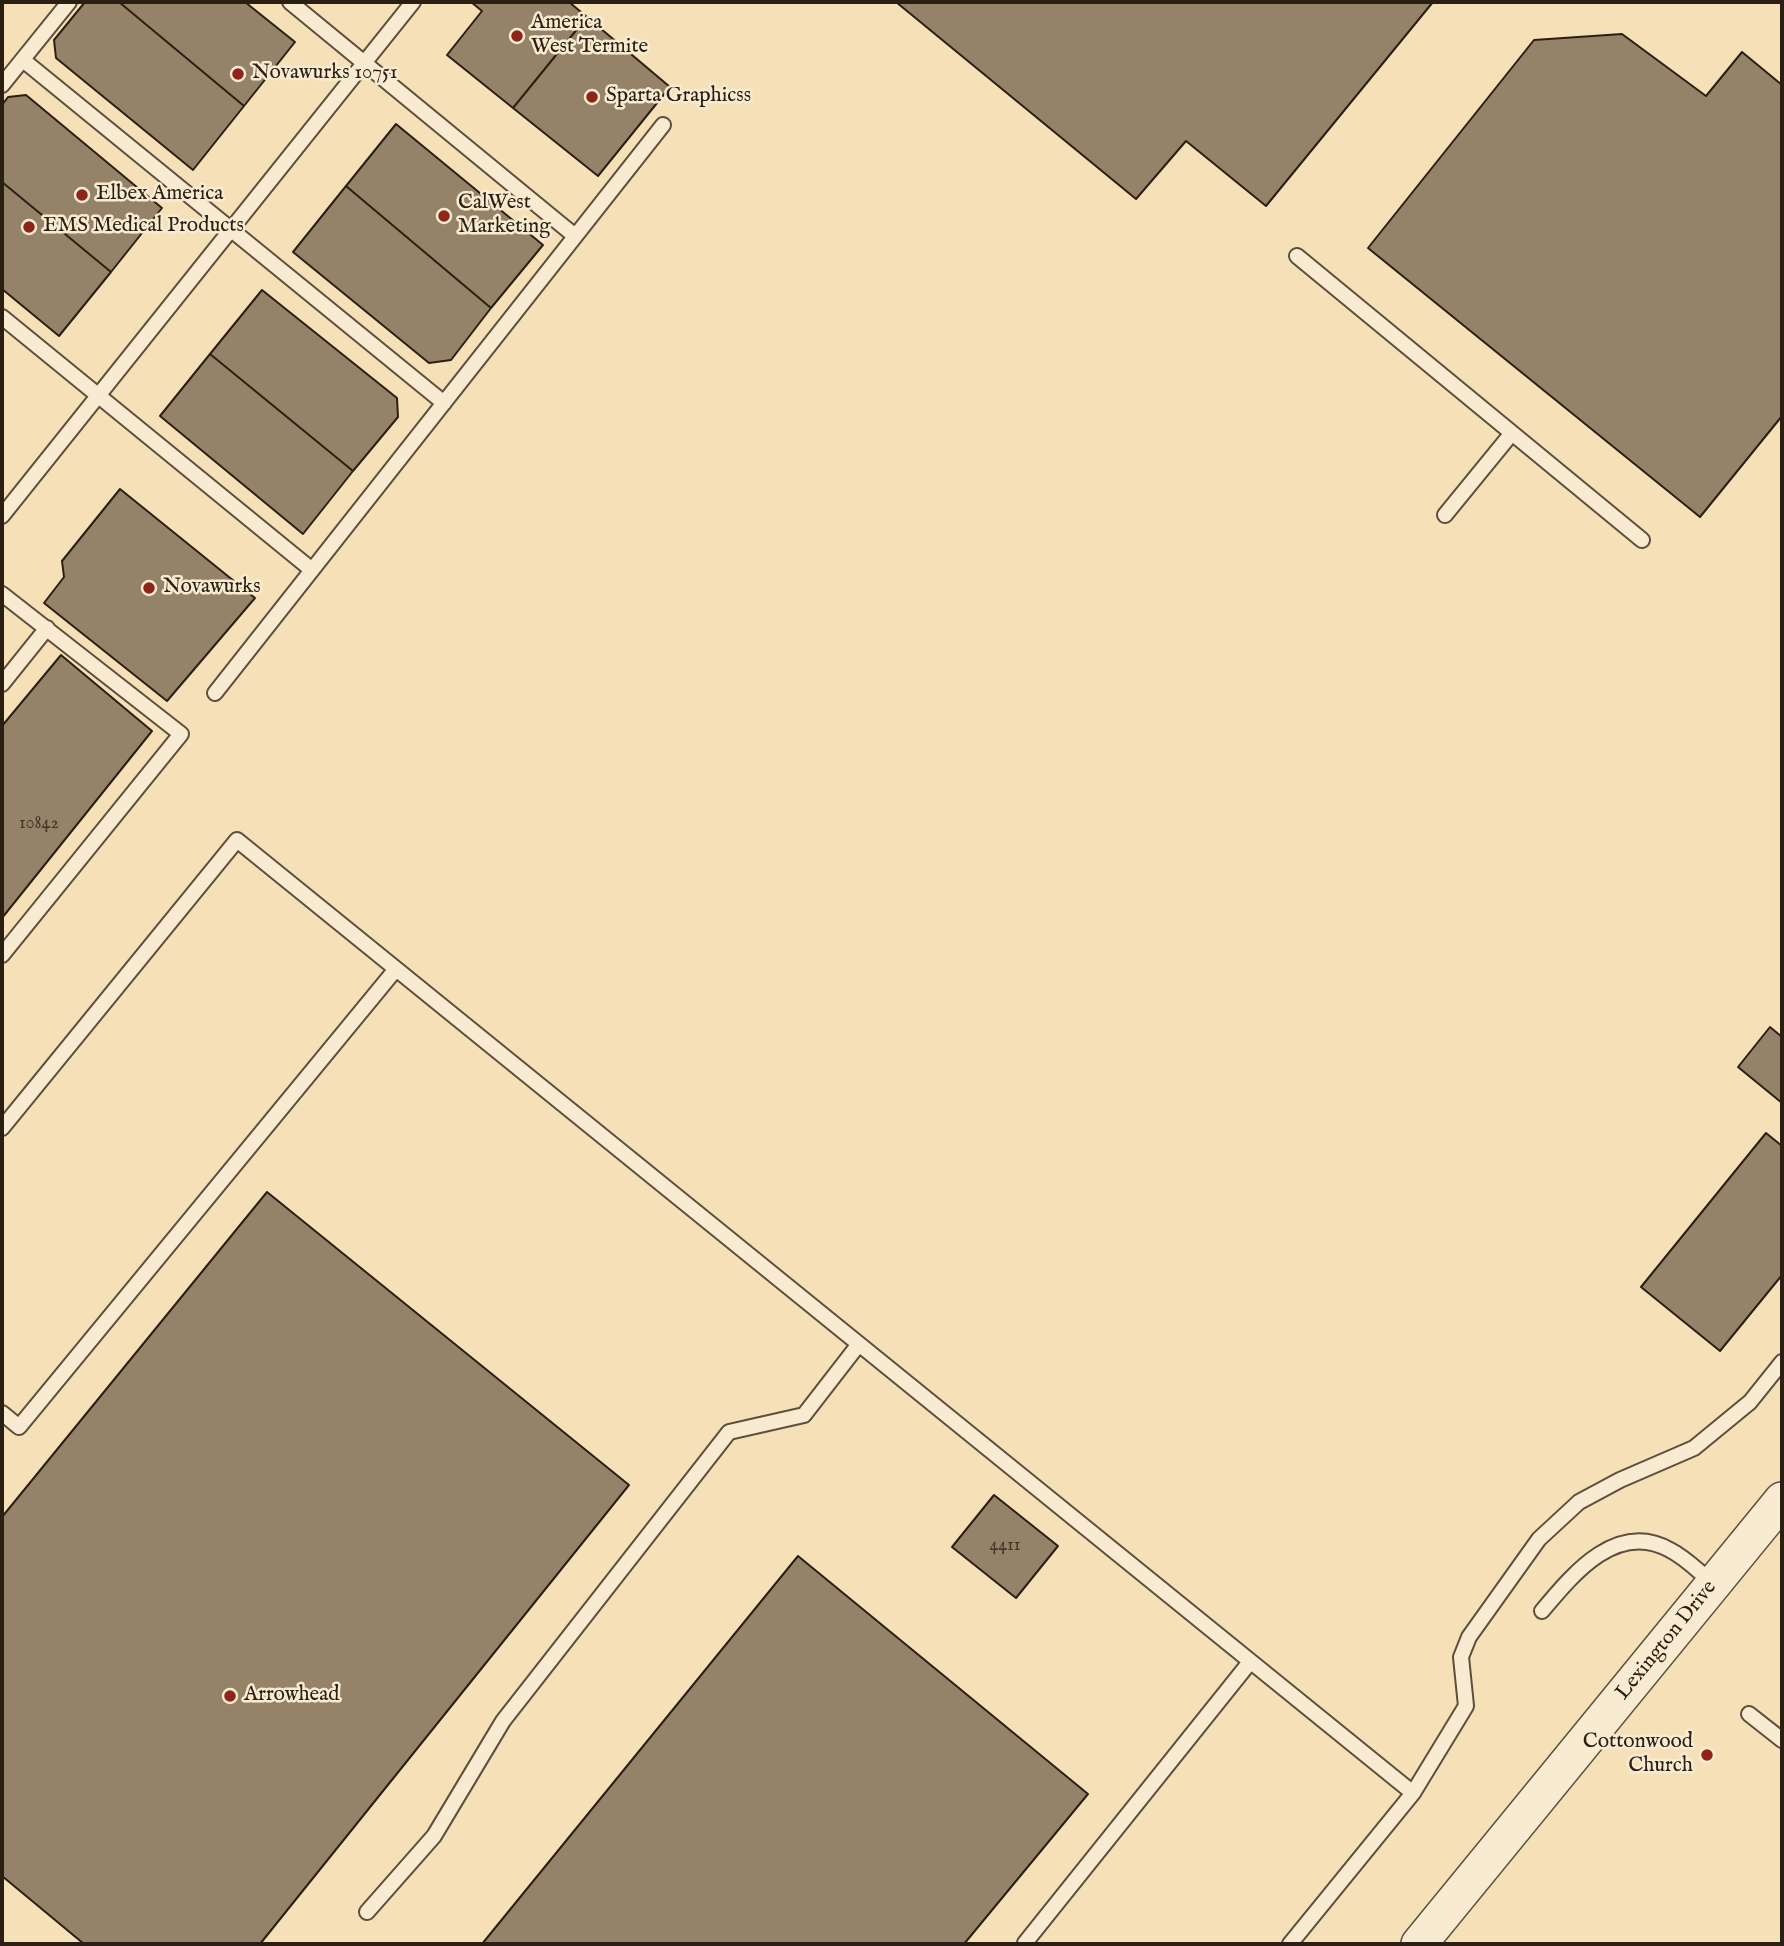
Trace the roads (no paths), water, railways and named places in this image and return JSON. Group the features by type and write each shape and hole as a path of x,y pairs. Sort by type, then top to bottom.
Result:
{"street":[{"name":"Lexington Drive","path":"1419,1944 1782,1500"}],"lane":[{"path":"2,85 69,2"},
{"path":"290,2 575,236"},
{"path":"2,516 413,2"},
{"path":"23,60 444,404"},
{"path":"215,693 663,125"},
{"path":"1297,256 1642,540"},
{"path":"2,317 312,570"},
{"path":"1445,515 1512,433"},
{"path":"2,594 181,734 2,955"},
{"path":"2,684 47,628"},
{"path":"2,1128 237,840 1413,1793"},
{"path":"2,1413 19,1427 396,969"},
{"path":"367,1912 434,1836 503,1721 729,1433 804,1415 859,1344"},
{"path":"1290,1944 1413,1793 1466,1706 1461,1657 1469,1637 1539,1539 1579,1502 1620,1480 1694,1448 1750,1402 1782,1362"},
{"path":"1542,1611 1590,1559 1631,1541 1649,1542 1671,1550 1714,1584"},
{"path":"1026,1943 1250,1662"},
{"path":"1749,1714 1782,1740"}],"place":[{"name":"America West Termite","path":"517,36"},
{"name":"Novawurks 10751","path":"238,74"},
{"name":"Sparta Graphicss","path":"592,97"},
{"name":"Elbex America","path":"82,195"},
{"name":"CalWest Marketing","path":"444,216"},
{"name":"EMS Medical Products","path":"29,227"},
{"name":"Novawurks","path":"149,588"},
{"name":"Arrowhead","path":"230,1696"},
{"name":"Cottonwood Church","path":"1707,1755"}]}
